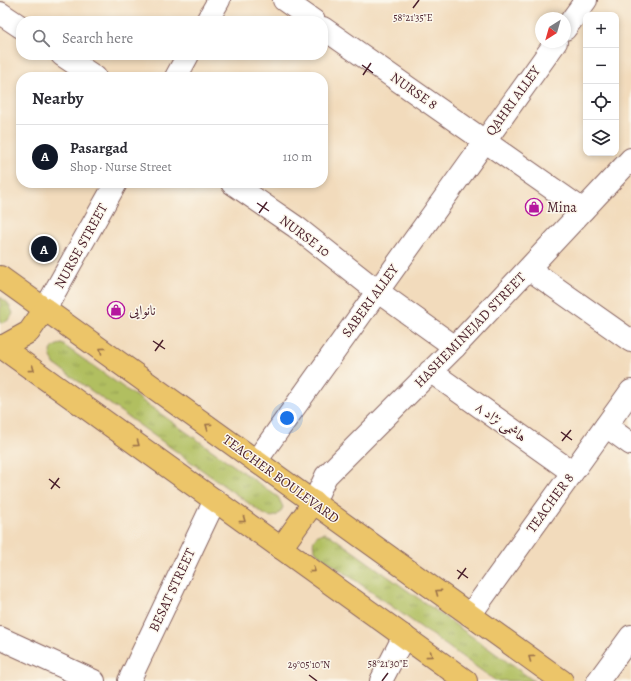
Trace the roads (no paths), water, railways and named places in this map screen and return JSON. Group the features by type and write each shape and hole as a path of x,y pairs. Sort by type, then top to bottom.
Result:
{"main road":[{"name":"TEACHER BOULEVARD","path":"0,277 562,681"},
{"path":"45,309 29,332 1,347 466,681"},
{"path":"281,548 314,502"}],"street":[{"path":"210,16 219,0"},
{"path":"284,0 307,16"},
{"path":"571,21 586,0"},
{"path":"0,13 16,24"},
{"name":"NURSE 8","path":"328,31 583,210"},
{"name":"QAHRI ALLEY","path":"485,141 552,48"},
{"path":"70,60 88,72"},
{"path":"179,72 185,60"},
{"name":"SABERI ALLEY","path":"256,460 485,141"},
{"name":"HASHEMINEJAD STREET","path":"314,502 326,476 455,347 631,159"},
{"name":"NURSE STREET","path":"45,309 113,188"},
{"name":"NURSE 10","path":"239,188 296,227 377,291 455,347"},
{"path":"529,269 631,341"},
{"name":"هاشمی نژاد ۸","path":"430,371 572,472"},
{"name":"TEACHER 8","path":"470,615 631,392"},
{"path":"606,426 631,444"},
{"name":"BESAT STREET","path":"128,681 215,500"},
{"path":"382,681 404,636"},
{"path":"598,681 631,636"},
{"path":"0,638 94,681"}],"place":[{"name":"Mina","path":"534,207"},
{"name":"Pasargad","path":"44,249"},
{"name":"نانوایی","path":"116,310"}]}
